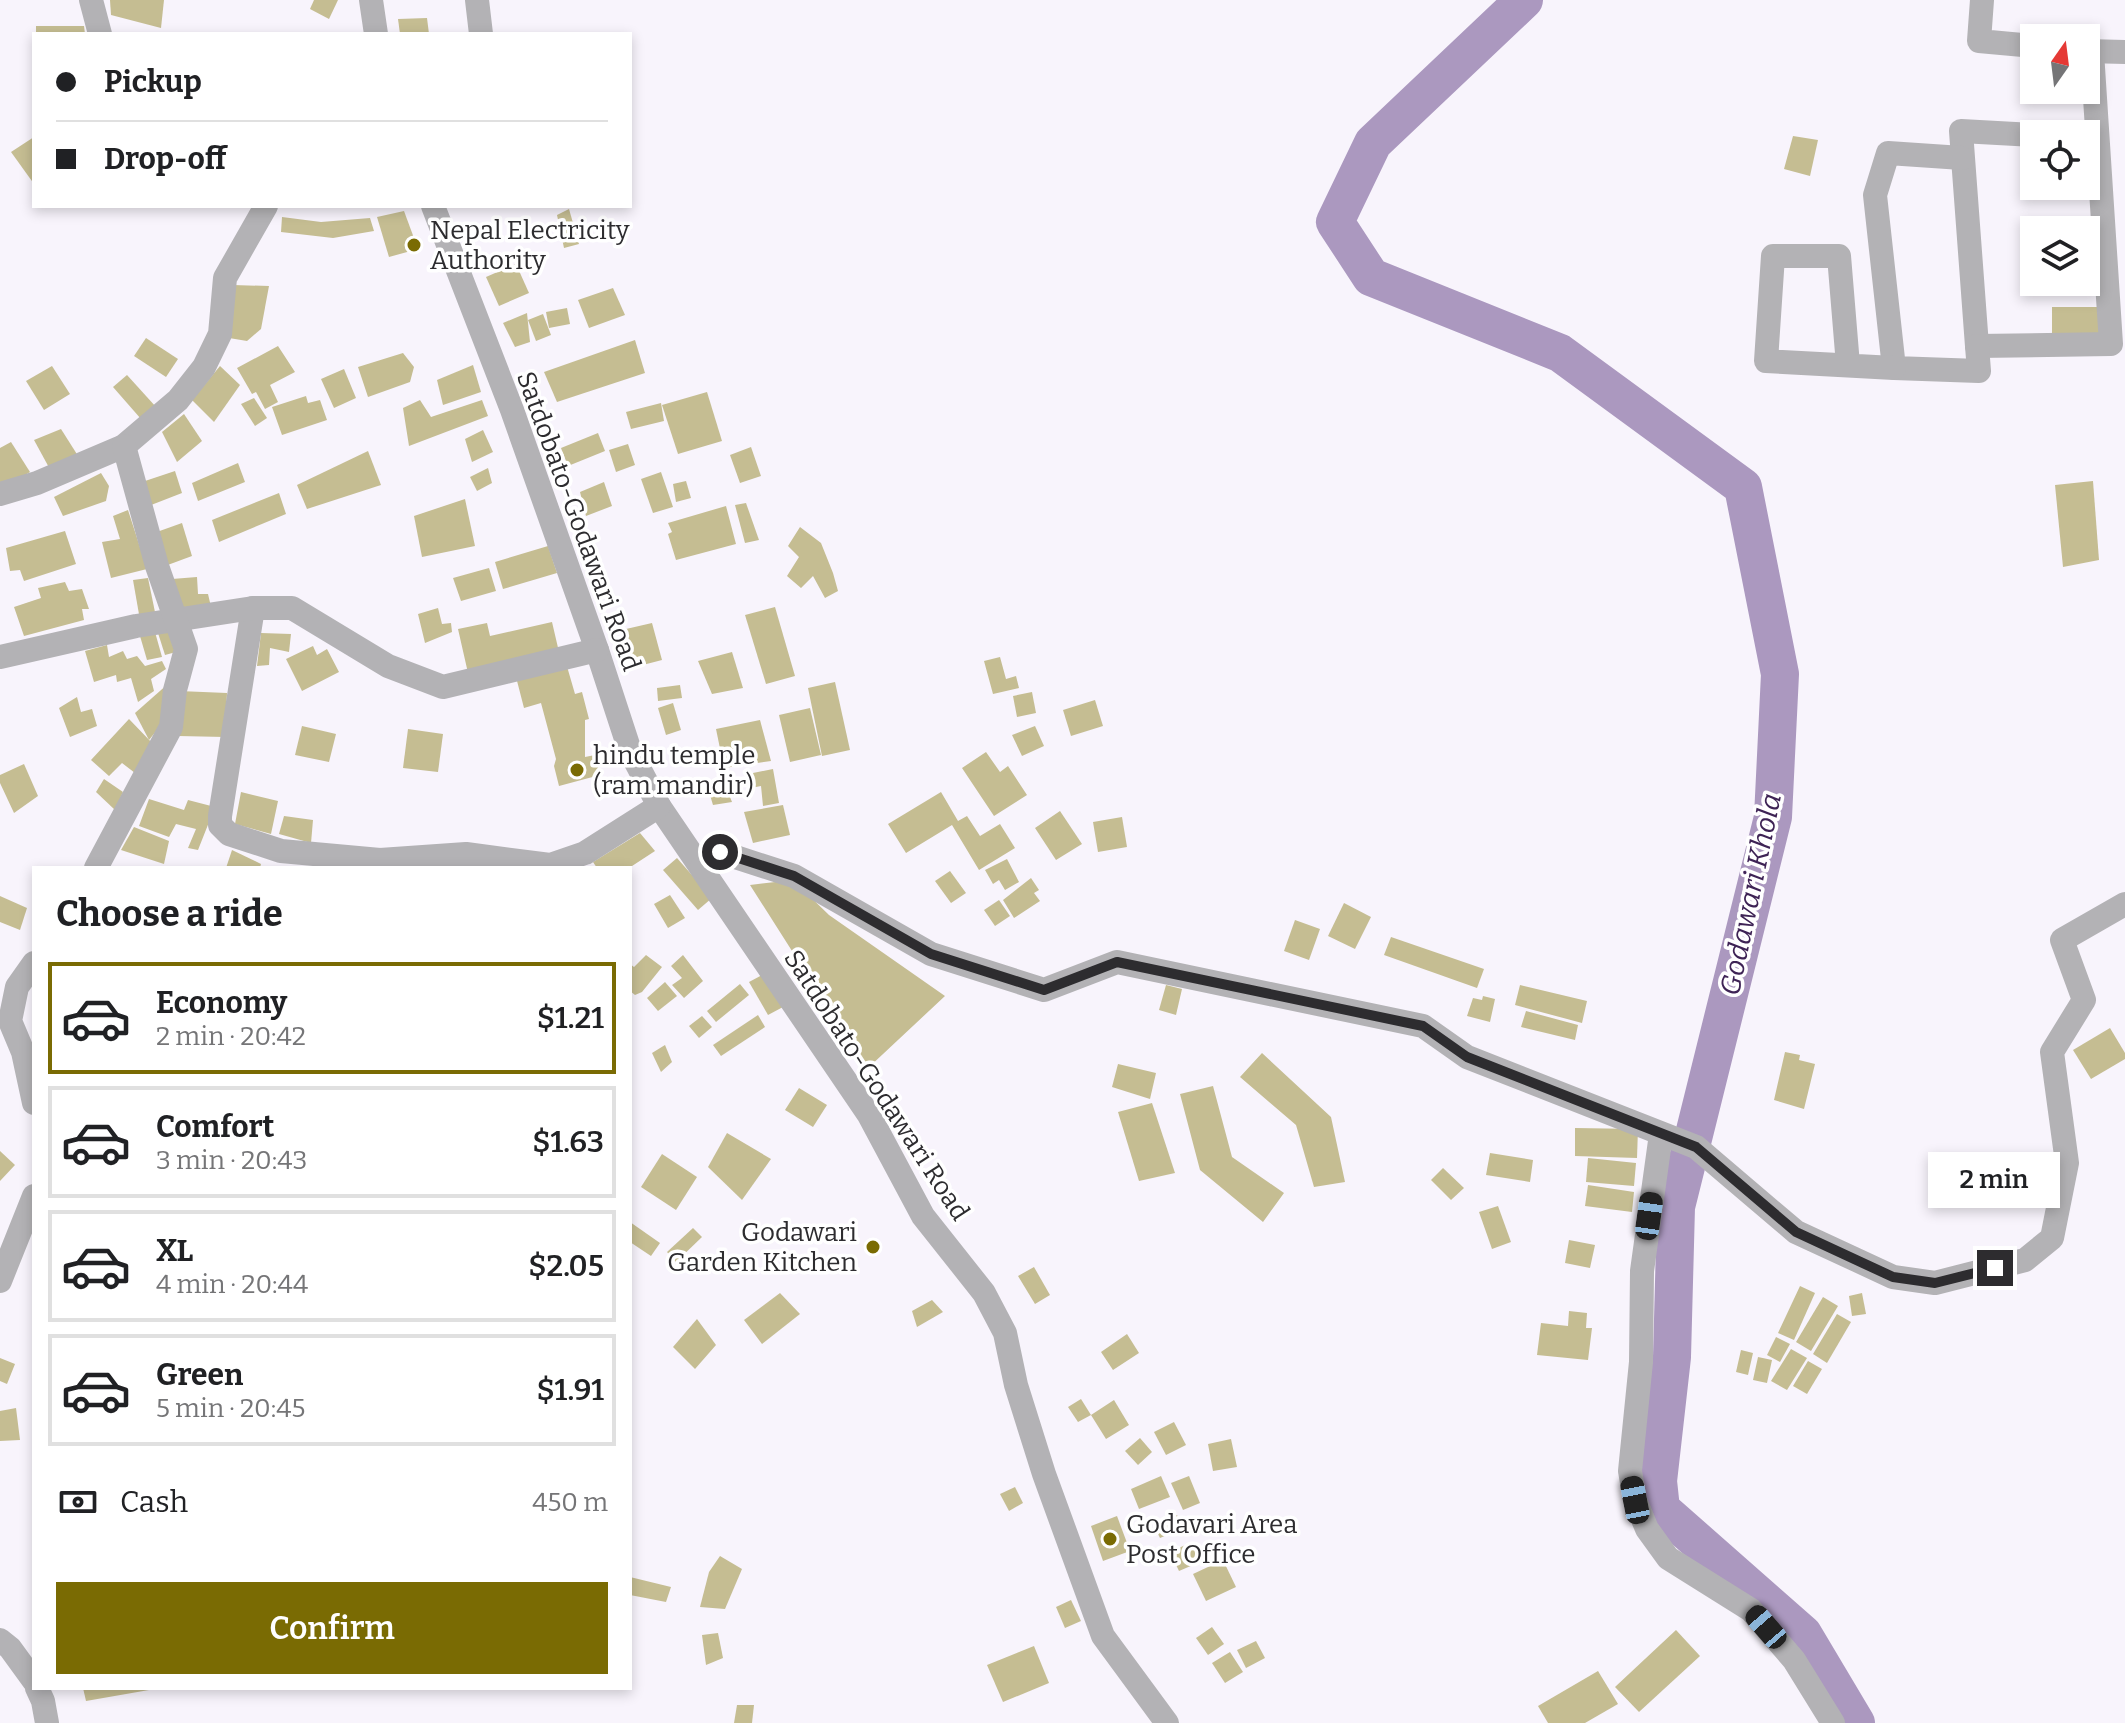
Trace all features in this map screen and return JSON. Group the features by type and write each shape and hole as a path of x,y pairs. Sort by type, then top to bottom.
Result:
{"street":[{"path":"91,0 99,32"},
{"path":"371,0 376,32"},
{"path":"477,0 481,32"},
{"path":"1982,0 1979,41 2020,45"},
{"path":"2100,52 2125,52"},
{"path":"1848,365 1839,256 1773,256 1766,361 1894,368 1979,371 1961,131 2020,134"},
{"path":"1894,368 1875,195 1888,153 1962,158"},
{"path":"1977,346 2111,344 2098,200"},
{"path":"0,494 37,483 124,446 178,400 204,367 220,334 225,278 265,208"},
{"name":"Satdobato-Godawari Road","path":"434,208 512,410 630,751 659,806 869,1115 923,1216 984,1293 1005,1333 1016,1385 1044,1474 1103,1636 1167,1723"},
{"path":"97,866 171,727 175,690 186,649 157,566 124,446"},
{"path":"253,608 220,825 229,834 278,860 380,860 466,854 550,865 585,853 659,806"},
{"path":"0,657 136,626 253,608 292,608 388,666 443,687 597,650"},
{"path":"702,867 720,852 794,876 931,954 1044,990 1117,962 1423,1026 1467,1057 1696,1147 1796,1232 1893,1277 1935,1283 2025,1260 2052,1238 2067,1163 2052,1052 2084,1000 2062,940 2125,904"},
{"path":"32,966 17,987 10,1021 23,1052 32,1094"},
{"path":"1661,1134 1642,1271 1641,1362 1630,1471 1635,1500 1647,1529 1668,1558 1751,1610 1794,1660 1833,1723"},
{"path":"0,1281 32,1201"},
{"path":"0,1640 10,1648 32,1678"},
{"path":"38,1690 47,1723"}],"building":[{"path":"110,0 164,0 161,28 111,15"},
{"path":"314,0 338,0 329,19 310,9"},
{"path":"427,18 429,32 400,32 398,19"},
{"path":"36,26 84,26 85,32 36,32"},
{"path":"1793,136 1818,140 1810,176 1784,169"},
{"path":"32,138 32,181 11,152"},
{"path":"569,209 579,244 564,248 557,215"},
{"path":"404,211 418,249 389,257 377,217"},
{"path":"282,217 321,222 370,218 374,231 333,238 281,232"},
{"path":"516,264 529,293 499,306 486,277"},
{"path":"233,285 269,286 261,329 247,341 229,338"},
{"path":"613,288 625,315 589,328 578,300"},
{"path":"2052,307 2100,307 2100,338 2052,338"},
{"path":"567,308 570,324 549,328 546,312"},
{"path":"527,313 530,342 515,347 503,323"},
{"path":"543,314 551,335 536,341 528,320"},
{"path":"146,338 178,359 166,377 134,356"},
{"path":"635,340 645,373 557,402 544,372"},
{"path":"278,346 295,372 270,385 278,402 265,409 237,368"},
{"path":"403,353 414,367 410,382 368,397 358,367"},
{"path":"473,365 481,392 443,405 437,380"},
{"path":"52,366 70,394 44,410 26,381"},
{"path":"220,366 240,385 214,422 192,400"},
{"path":"344,369 356,398 334,408 321,379"},
{"path":"127,375 156,407 141,419 113,387"},
{"path":"707,392 722,441 678,454 662,405"},
{"path":"306,396 308,403 320,400 327,420 282,435 272,407"},
{"path":"254,398 267,418 255,426 241,404"},
{"path":"420,400 431,417 482,400 488,416 409,446 403,408"},
{"path":"661,403 664,421 631,429 626,412"},
{"path":"184,414 202,441 177,462 162,432"},
{"path":"61,429 80,459 52,473 34,440"},
{"path":"483,430 493,452 472,462 465,439"},
{"path":"598,433 605,451 568,466 561,448"},
{"path":"11,442 30,472 0,491 0,448"},
{"path":"628,444 635,465 616,472 609,450"},
{"path":"751,447 761,476 740,483 730,455"},
{"path":"368,451 381,485 307,509 297,485"},
{"path":"238,463 245,482 198,501 192,483"},
{"path":"488,468 492,483 477,491 470,477"},
{"path":"175,471 182,493 146,507 139,483"},
{"path":"661,472 673,507 653,513 641,479"},
{"path":"101,473 109,486 106,501 63,516 54,497"},
{"path":"686,481 691,498 676,502 673,484"},
{"path":"2093,481 2099,560 2063,567 2055,485"},
{"path":"604,482 612,506 586,516 580,492"},
{"path":"279,493 286,514 219,542 212,520"},
{"path":"465,499 475,546 422,557 414,516"},
{"path":"746,503 759,540 745,543 735,505"},
{"path":"726,506 736,544 676,560 668,523"},
{"path":"128,510 147,569 111,578 102,542 120,539 113,516"},
{"path":"182,523 192,556 165,566 154,533"},
{"path":"800,527 821,543 833,573 838,591 825,598 813,576 801,588 787,576 799,557 788,546"},
{"path":"65,531 76,564 24,581 20,570 10,571 6,548"},
{"path":"548,546 557,573 503,589 495,562"},
{"path":"489,568 496,591 461,601 453,578"},
{"path":"197,577 198,594 208,594 212,611 177,616 172,579"},
{"path":"148,578 156,617 140,620 133,580"},
{"path":"65,582 69,591 82,589 89,609 82,609 84,620 24,636 14,607 41,598 38,588"},
{"path":"775,607 795,676 766,684 745,615"},
{"path":"438,608 442,624 451,623 452,632 425,643 418,614"},
{"path":"552,622 559,652 468,673 458,629 487,623 490,636"},
{"path":"652,623 662,660 635,667 626,629"},
{"path":"170,629 176,652 165,655 158,633"},
{"path":"155,632 162,657 147,660 140,636"},
{"path":"261,633 291,634 289,652 270,648 269,665 257,666"},
{"path":"107,645 109,657 123,651 127,659 137,656 145,666 162,661 166,669 151,679 154,691 138,702 131,678 117,682 116,675 94,682 85,651"},
{"path":"313,646 317,655 327,649 339,672 302,691 286,659"},
{"path":"732,652 743,688 712,694 698,661"},
{"path":"1000,657 1006,679 1016,676 1019,688 993,694 984,661"},
{"path":"566,663 575,694 582,692 589,719 585,720 585,757 595,755 600,775 559,786 554,766 556,759 541,703 524,708 516,677"},
{"path":"835,682 850,750 822,756 808,688"},
{"path":"169,683 165,720 149,740 135,713"},
{"path":"680,685 682,698 658,701 657,688"},
{"path":"179,691 227,693 225,737 178,736"},
{"path":"1032,692 1036,713 1017,717 1013,696"},
{"path":"77,697 81,712 92,709 97,726 70,737 59,708"},
{"path":"1095,700 1103,726 1071,736 1063,710"},
{"path":"673,703 681,730 666,735 658,708"},
{"path":"810,708 821,755 790,762 779,715"},
{"path":"129,719 154,745 135,773 122,763 109,776 91,760"},
{"path":"760,720 771,761 724,768 716,729"},
{"path":"302,726 336,734 329,762 295,755"},
{"path":"1035,726 1044,746 1022,756 1012,735"},
{"path":"408,729 443,734 438,772 403,768"},
{"path":"986,752 1000,772 1008,766 1027,795 994,816 962,768"},
{"path":"24,764 38,796 14,813 0,783 0,775"},
{"path":"773,769 779,803 763,806 761,786 751,788 748,774"},
{"path":"739,777 738,796 730,797 732,802 713,805 709,792 724,790 722,779"},
{"path":"104,779 123,792 115,810 96,792"},
{"path":"241,792 278,801 271,834 235,824"},
{"path":"941,792 958,821 967,816 980,836 1000,824 1015,848 979,870 952,825 906,853 888,824"},
{"path":"149,799 184,810 188,800 215,807 198,850 188,848 196,829 176,824 169,837 139,826"},
{"path":"783,805 790,835 753,843 744,812"},
{"path":"1060,811 1082,844 1056,860 1035,828"},
{"path":"284,816 313,820 311,843 279,834"},
{"path":"1122,817 1127,847 1098,852 1093,822"},
{"path":"134,827 169,841 164,864 121,850"},
{"path":"640,833 655,851 632,866 596,866 593,862"},
{"path":"232,850 261,864 260,866 227,866"},
{"path":"677,858 712,898 698,910 663,870"},
{"path":"1007,859 1019,882 1005,890 999,880 993,884 985,870"},
{"path":"950,871 966,893 951,903 935,881"},
{"path":"1031,878 1039,890 1034,893 1040,901 1014,918 1003,900"},
{"path":"793,880 829,915 945,996 867,1069 750,885"},
{"path":"670,895 685,918 668,928 654,904"},
{"path":"0,896 27,908 20,930 0,922"},
{"path":"999,900 1010,916 995,926 984,910"},
{"path":"1344,903 1371,917 1355,949 1328,936"},
{"path":"1295,920 1320,929 1309,960 1284,951"},
{"path":"1391,937 1484,969 1477,988 1384,955"},
{"path":"646,955 662,967 642,992 635,995 632,993 632,966"},
{"path":"683,955 703,981 684,998 672,985 682,978 671,966"},
{"path":"764,974 783,1007 768,1015 749,982"},
{"path":"665,982 677,996 658,1011 647,998"},
{"path":"740,984 749,995 716,1022 707,1011"},
{"path":"1166,985 1182,989 1176,1015 1159,1010"},
{"path":"1520,985 1587,1001 1582,1023 1515,1005"},
{"path":"1483,996 1495,999 1490,1022 1467,1016 1473,998 1482,1000"},
{"path":"1526,1011 1578,1025 1575,1040 1521,1027"},
{"path":"758,1015 765,1027 721,1056 713,1045"},
{"path":"702,1016 712,1027 699,1038 689,1026"},
{"path":"2110,1028 2125,1053 2125,1059 2091,1079 2073,1050"},
{"path":"665,1045 672,1062 661,1072 652,1053"},
{"path":"1785,1052 1800,1055 1799,1060 1815,1064 1804,1109 1774,1100"},
{"path":"1262,1053 1331,1117 1345,1182 1314,1187 1296,1125 1240,1077"},
{"path":"1118,1064 1156,1073 1150,1099 1112,1087"},
{"path":"1213,1086 1232,1157 1284,1193 1263,1222 1200,1170 1180,1094"},
{"path":"799,1088 827,1105 813,1127 785,1110"},
{"path":"1152,1103 1175,1173 1139,1181 1118,1112"},
{"path":"1575,1128 1638,1129 1637,1158 1575,1156"},
{"path":"727,1133 771,1159 742,1200 708,1167"},
{"path":"0,1151 15,1165 0,1181"},
{"path":"1490,1153 1533,1160 1530,1182 1486,1175"},
{"path":"662,1154 697,1177 676,1210 641,1187"},
{"path":"1588,1158 1636,1163 1634,1186 1586,1182"},
{"path":"1443,1168 1464,1188 1451,1200 1431,1180"},
{"path":"1588,1185 1634,1192 1632,1212 1585,1206"},
{"path":"1498,1206 1511,1242 1492,1249 1479,1212"},
{"path":"632,1223 660,1243 651,1256 632,1243"},
{"path":"693,1228 702,1237 676,1262 667,1252"},
{"path":"1569,1240 1595,1245 1590,1268 1565,1263"},
{"path":"1034,1267 1050,1295 1035,1304 1018,1276"},
{"path":"1800,1286 1815,1293 1794,1340 1778,1333"},
{"path":"780,1293 800,1314 762,1344 744,1320"},
{"path":"1862,1293 1866,1314 1852,1316 1849,1296"},
{"path":"1823,1297 1838,1306 1811,1351 1796,1342"},
{"path":"932,1300 943,1312 917,1327 912,1311"},
{"path":"1569,1311 1587,1313 1586,1328 1592,1328 1588,1360 1537,1355 1541,1323 1568,1326"},
{"path":"1837,1314 1851,1322 1827,1363 1813,1354"},
{"path":"697,1319 716,1345 695,1369 673,1347"},
{"path":"1127,1334 1139,1353 1113,1370 1101,1352"},
{"path":"1776,1337 1790,1344 1780,1362 1767,1355"},
{"path":"1791,1349 1807,1358 1787,1390 1771,1381"},
{"path":"1741,1350 1753,1353 1748,1375 1736,1372"},
{"path":"1758,1357 1772,1360 1767,1383 1753,1380"},
{"path":"0,1358 15,1364 7,1384 0,1381"},
{"path":"1808,1361 1822,1369 1807,1394 1793,1386"},
{"path":"1081,1399 1091,1415 1078,1422 1068,1407"},
{"path":"1114,1400 1129,1425 1106,1439 1091,1415"},
{"path":"16,1408 20,1440 0,1441 0,1411"},
{"path":"1174,1422 1186,1445 1166,1455 1154,1432"},
{"path":"1140,1438 1152,1452 1138,1465 1125,1451"},
{"path":"1231,1439 1237,1467 1213,1471 1208,1444"},
{"path":"1161,1476 1170,1497 1139,1509 1131,1489"},
{"path":"1189,1476 1200,1503 1183,1510 1171,1483"},
{"path":"1015,1487 1023,1503 1009,1511 1000,1494"},
{"path":"1177,1515 1183,1528 1160,1538 1154,1526"},
{"name":"Godavari Area Post Office","path":"1117,1516 1130,1551 1103,1561 1091,1526"},
{"path":"1192,1542 1200,1562 1179,1571 1170,1552"},
{"path":"720,1556 742,1569 725,1609 700,1607 709,1572"},
{"path":"1223,1560 1236,1587 1206,1601 1193,1574"},
{"path":"632,1577 671,1587 666,1602 632,1595"},
{"path":"1071,1600 1081,1621 1065,1628 1056,1607"},
{"path":"1212,1627 1224,1644 1208,1655 1196,1638"},
{"path":"1676,1630 1700,1656 1639,1712 1615,1687"},
{"path":"718,1633 723,1658 706,1665 702,1635"},
{"path":"1256,1641 1265,1658 1246,1668 1237,1650"},
{"path":"1034,1646 1049,1683 1003,1702 987,1665"},
{"path":"1230,1652 1243,1672 1225,1683 1212,1663"},
{"path":"1598,1671 1618,1704 1585,1723 1548,1723 1538,1706"},
{"path":"83,1690 149,1690 86,1701"},
{"path":"737,1705 754,1705 752,1723 734,1723"}],"waterway":[{"name":"Godawari Khola","path":"1524,0 1373,143 1335,222 1371,277 1560,353 1743,487 1780,674 1773,817 1676,1207 1672,1357 1658,1481 1661,1509 1803,1634 1856,1723"}],"place":[{"name":"Nepal Electricity Authority","path":"414,245"},
{"name":"hindu temple (ram mandir)","path":"577,770"},
{"name":"Godawari Garden Kitchen","path":"873,1247"},
{"name":"Godavari Area Post Office","path":"1110,1539"}],"route":[{"path":"720,852 794,876 931,954 1044,990 1117,962 1423,1026 1467,1057 1696,1147 1796,1232 1893,1277 1935,1283 1995,1268"}]}
